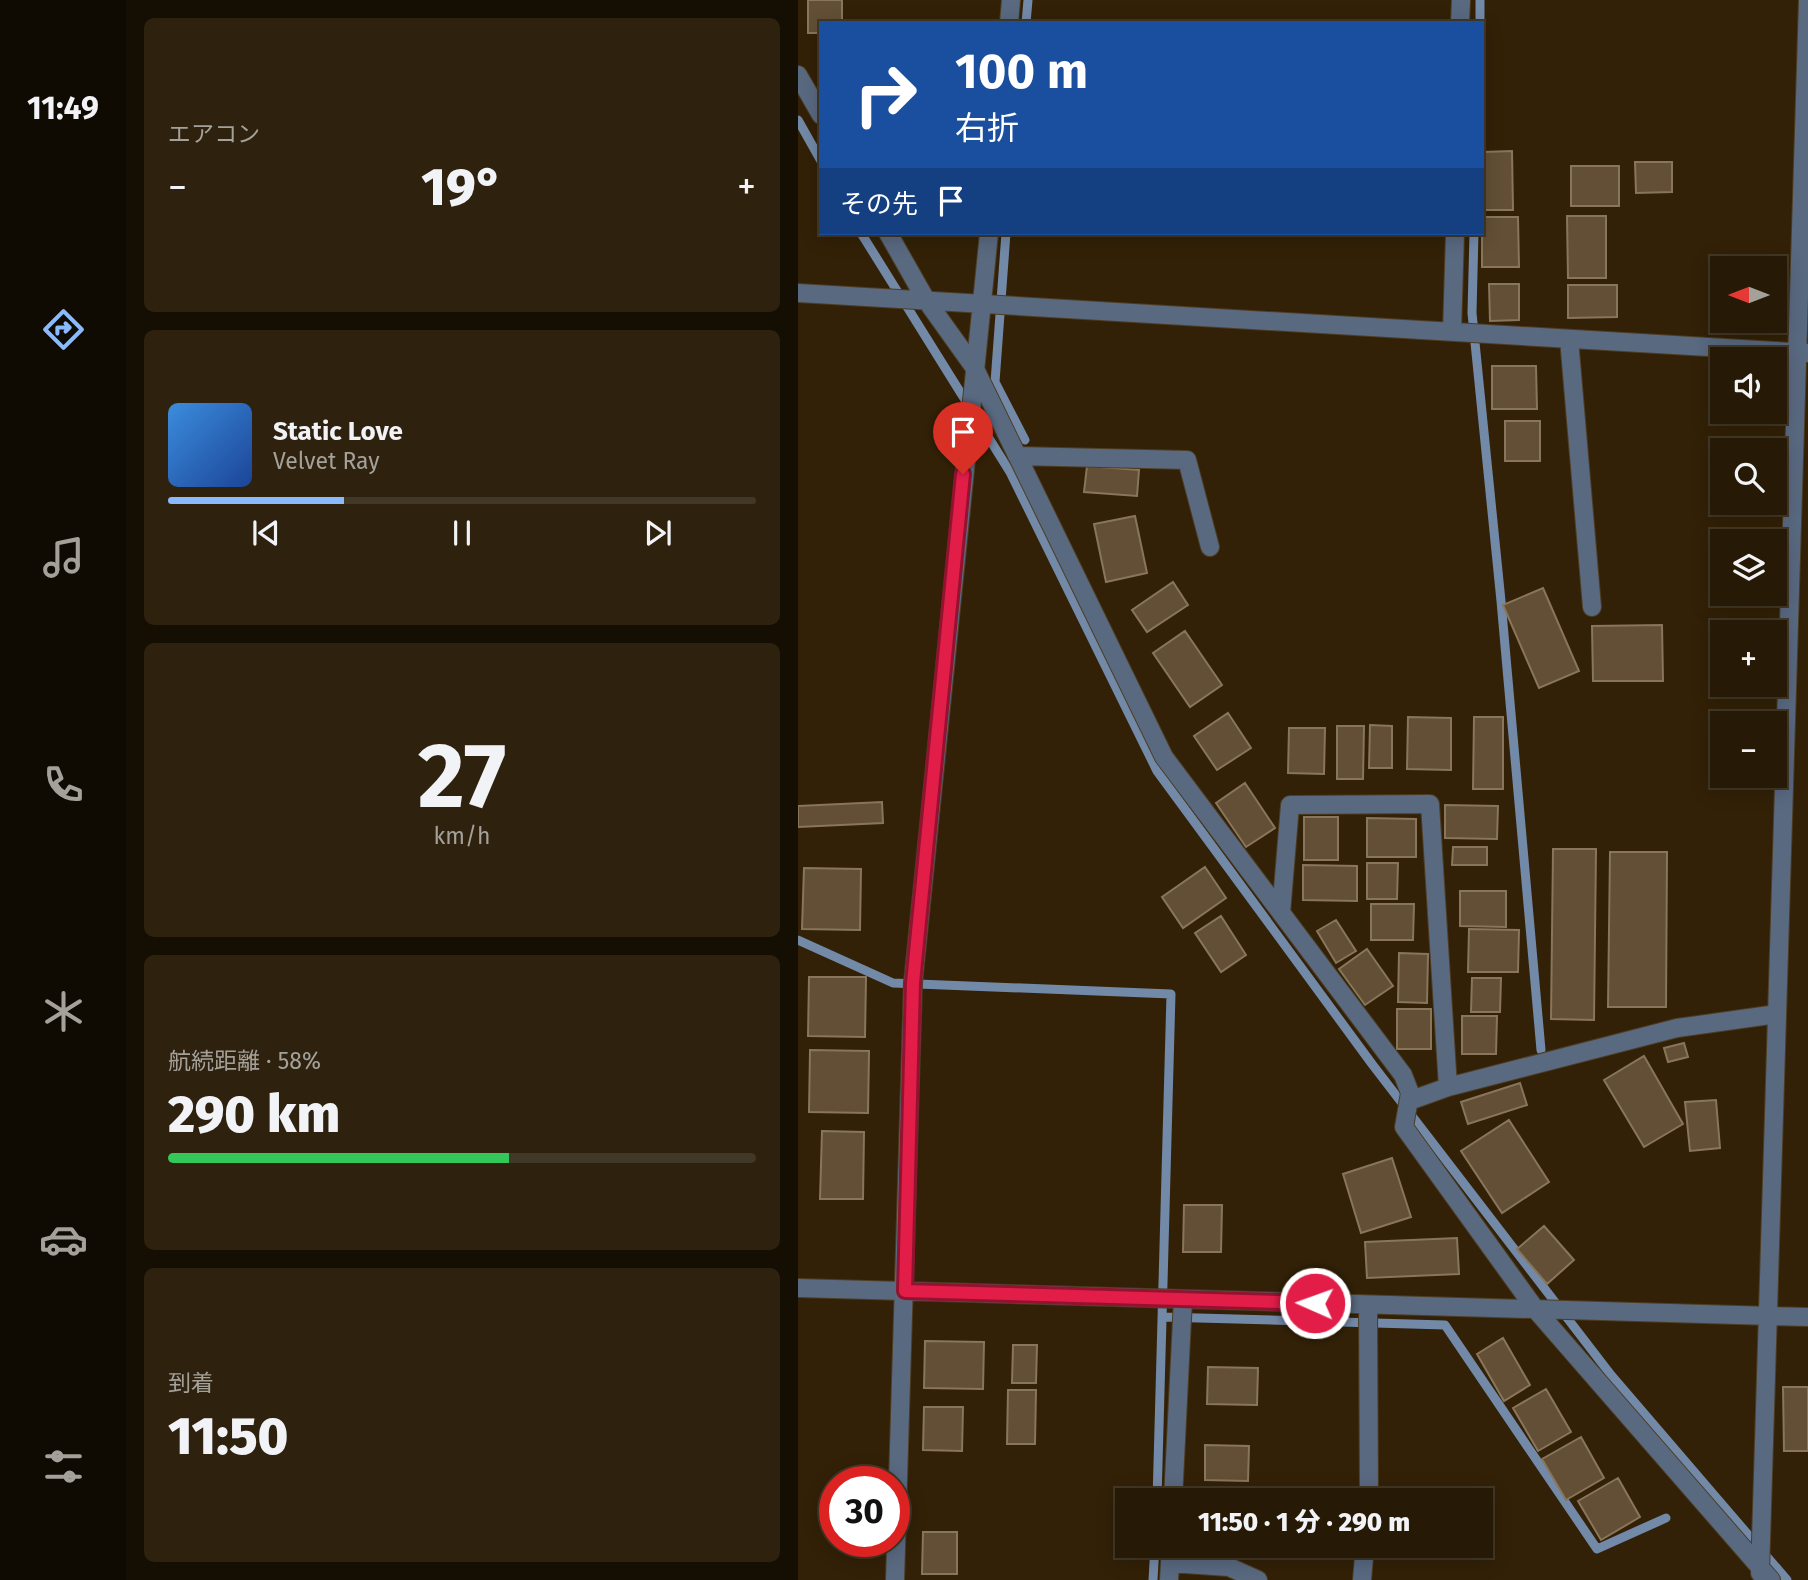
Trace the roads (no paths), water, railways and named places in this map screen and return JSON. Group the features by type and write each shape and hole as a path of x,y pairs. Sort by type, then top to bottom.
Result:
{"street":[{"path":"1009,21 1011,0"},
{"path":"1461,0 1461,21"},
{"path":"1764,1576 1777,1014 1803,353 1808,0"},
{"path":"798,75 819,112"},
{"path":"889,235 926,300 974,367 1164,757 1403,1075 1410,1093 1404,1127 1536,1310 1764,1576"},
{"path":"895,1580 913,983 989,235"},
{"path":"1452,332 1455,235"},
{"path":"798,293 1803,353"},
{"path":"1569,339 1592,607"},
{"path":"1017,456 1187,460 1210,547"},
{"path":"1281,913 1290,805 1430,804 1448,1087"},
{"path":"1409,1101 1448,1087 1677,1028 1777,1014"},
{"path":"798,1288 1808,1317"},
{"path":"1174,1488 1183,1299"},
{"path":"1368,1305 1369,1488"},
{"path":"1362,1580 1364,1558"},
{"path":"1170,1563 1229,1567 1258,1580"}],"waterway":[{"path":"1026,21 1028,0"},
{"path":"1480,0 1480,21"},
{"path":"798,120 819,157"},
{"path":"862,235 1010,472 1157,771 1372,1064 1611,1375 1787,1580"},
{"path":"1006,235 995,382 1025,440"},
{"path":"1474,235 1472,313 1541,1050"},
{"path":"798,940 893,983 1171,994 1157,1488"},
{"path":"1162,1317 1445,1325 1597,1549 1666,1518"},
{"path":"1153,1580 1154,1558"}]}
